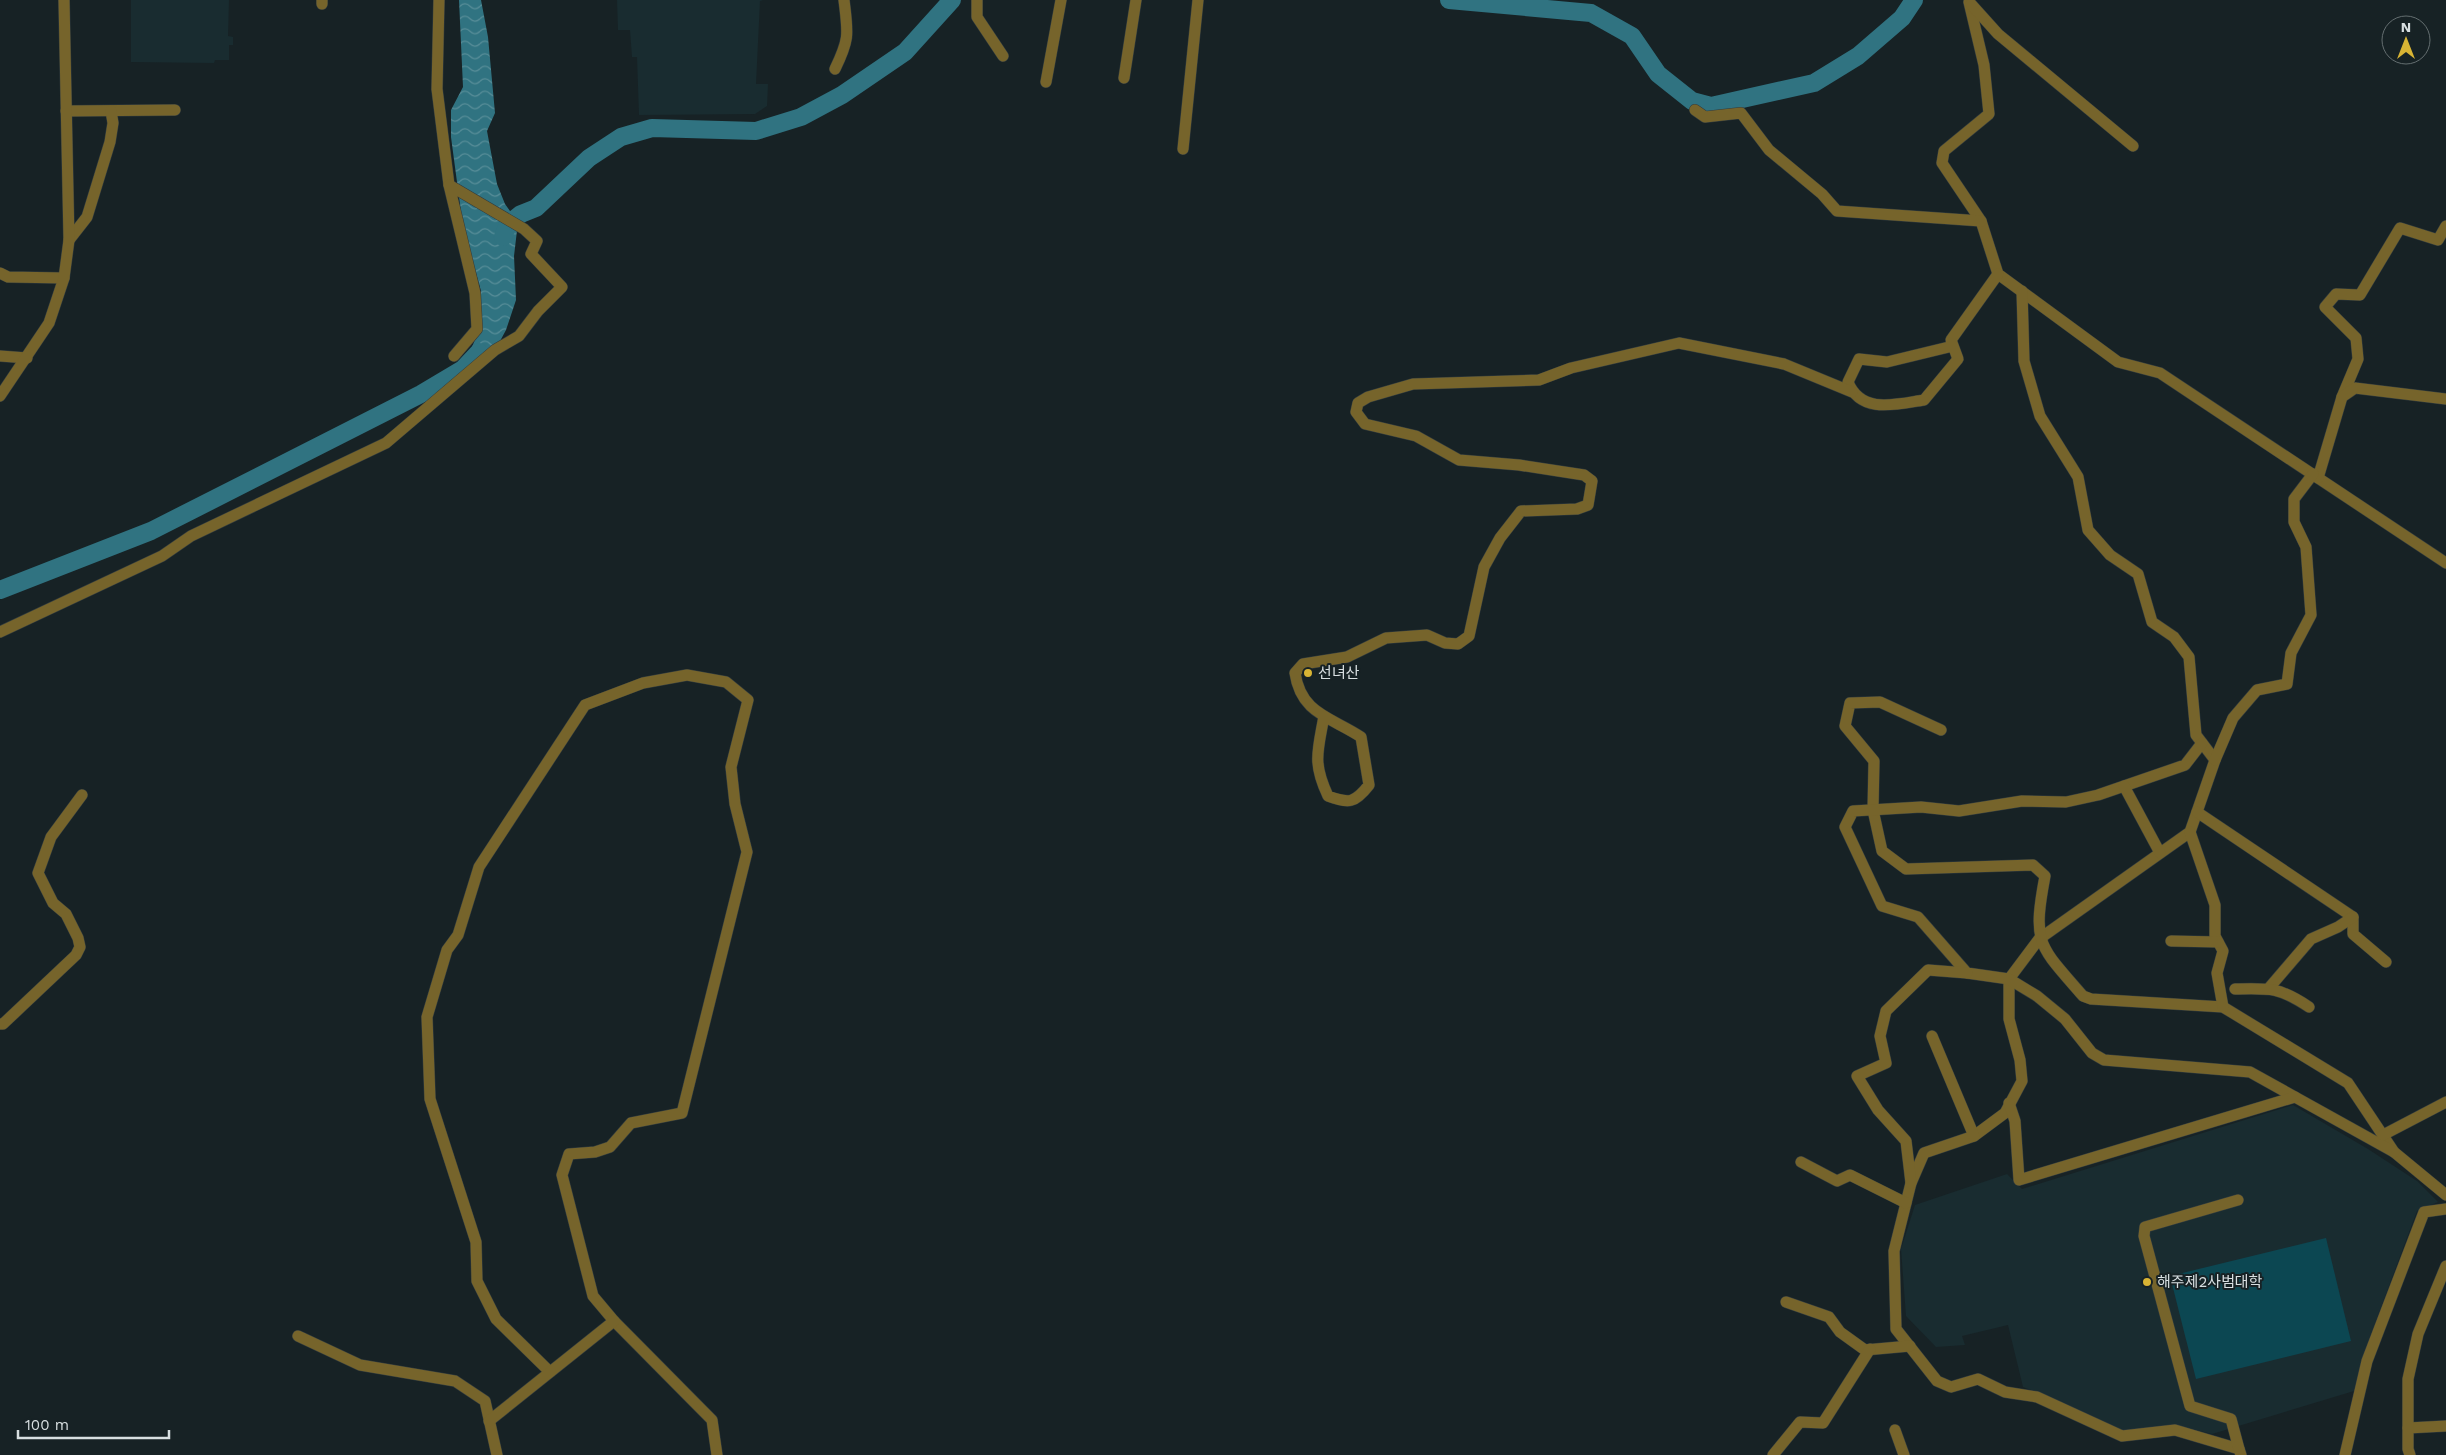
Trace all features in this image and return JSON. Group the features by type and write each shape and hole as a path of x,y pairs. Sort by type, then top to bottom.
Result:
{"street":[{"path":"0,396 49,323 64,278 69,240 64,0"},
{"path":"439,0 437,89 452,187 475,293 477,329 454,356"},
{"path":"835,69 846,45 848,33 844,0"},
{"path":"977,0 977,17 1004,56"},
{"path":"1046,82 1061,0"},
{"path":"1124,78 1136,0"},
{"path":"1183,149 1198,0"},
{"path":"1969,1 1998,34 2133,146"},
{"path":"1969,1 1984,65 1988,114 1944,150 1942,163 1981,221 1998,274 2118,362 2160,373 2444,558"},
{"path":"66,111 175,110"},
{"path":"1695,110 1705,117 1741,113 1769,150 1822,194 1837,211 1981,221"},
{"path":"69,240 87,217 110,142 113,123 111,111"},
{"path":"0,632 162,556 191,536 386,443 495,350 519,336 538,311 562,287 531,254 537,241 523,228 452,187"},
{"path":"2240,1452 2175,1430 2122,1436 2037,1397 2005,1392 1978,1380 1951,1387 1937,1381 1896,1329 1894,1252 1911,1184 1924,1153 1974,1136 2005,1113 2022,1081 2009,1018 2009,979 2039,939 2190,832 2232,718 2257,690 2287,684 2292,653 2311,615 2306,548 2294,522 2294,499 2316,476 2342,397 2358,359 2356,338 2325,307 2336,294 2360,295 2400,228 2438,240 2446,226"},
{"path":"0,273 8,277 64,278"},
{"path":"1324,716 1316,762 1323,786 1328,796 1344,802 1359,798 1369,785 1361,737 1324,716 1313,711 1297,688 1295,673 1303,664 1347,657 1386,638 1427,634 1445,643 1458,644 1469,636 1484,566 1500,538 1521,511 1578,509 1588,505 1592,490 1592,481 1584,475 1519,465 1459,460 1416,436 1365,424 1356,412 1358,403 1368,397 1413,384 1539,380 1571,368 1679,343 1784,364 1852,392 1878,407 1924,400 1958,359 1951,340 1998,274"},
{"path":"2022,291 2024,361 2040,416 2078,477 2088,530 2110,555 2138,574 2152,622 2174,637 2189,657 2196,735 2215,760"},
{"path":"1852,392 1848,382 1859,359 1887,362 1953,346"},
{"path":"0,356 27,358"},
{"path":"2342,397 2355,388 2446,399"},
{"path":"550,1372 496,1319 477,1281 476,1242 430,1099 426,1016 447,950 458,935 479,867 585,705 643,683 687,675 726,682 748,700 731,767 735,804 747,852 682,1113 631,1123 610,1148 595,1152 569,1154 562,1175 593,1296 614,1322 712,1420 717,1455"},
{"path":"1941,730 1880,702 1850,703 1845,726 1874,761 1873,810 1882,851 1906,869 2033,865 2045,876 2038,914 2039,939 2048,956 2083,996 2091,999 2223,1007 2348,1083 2394,1152"},
{"path":"1967,973 1918,917 1882,906 1845,827 1853,810 1921,807 1959,810 2022,801 2066,802 2124,786 2185,765 2202,743"},
{"path":"2124,786 2160,853"},
{"path":"0,1024 3,1024 76,955 80,946 66,914 53,903 38,873 50,837 82,795"},
{"path":"2197,812 2353,917"},
{"path":"2190,832 2215,905 2215,936 2223,951 2217,973 2223,1007"},
{"path":"2353,917 2353,934 2386,962"},
{"path":"2270,988 2311,939 2338,927 2353,917"},
{"path":"2171,941 2218,942"},
{"path":"1911,1184 1906,1141 1878,1110 1858,1076 1886,1063 1880,1036 1886,1011 1928,970 2009,979 2044,1002 2065,1019 2092,1053 2104,1060 2250,1072 2394,1152 2446,1195"},
{"path":"2235,989 2270,988 2287,993 2308,1007"},
{"path":"1932,1036 1974,1136"},
{"path":"2009,1103 2015,1121 2019,1180 2295,1097"},
{"path":"2383,1135 2446,1102"},
{"path":"1801,1162 1837,1181 1850,1175 1906,1203"},
{"path":"2238,1200 2145,1227 2144,1236 2190,1406 2230,1419 2240,1452"},
{"path":"2345,1455 2368,1361 2424,1212 2446,1209"},
{"path":"2410,1455 2408,1380 2418,1334 2441,1292 2446,1266"},
{"path":"1786,1302 1829,1317 1840,1332 1865,1350 1910,1346"},
{"path":"489,1421 614,1322"},
{"path":"298,1336 360,1365 455,1381 485,1401 497,1455"},
{"path":"1773,1455 1800,1422 1823,1423 1870,1349"},
{"path":"2408,1428 2446,1426"},
{"path":"1895,1430 1904,1455"}],"shaded area":[{"path":"131,0 229,0 228,36 233,37 233,45 229,45 229,60 215,60 214,63 131,62"},
{"path":"617,0 763,0 760,1 756,84 768,84 767,106 755,114 639,115 637,57 632,57 630,30 618,30"},
{"name":"해주제2사범대학","path":"2293,1105 2368,1149 2417,1181 2438,1202 2417,1211 2365,1350 2354,1391 2212,1434 2176,1425 2120,1431 2057,1400 2023,1387 2008,1325 1962,1336 1965,1345 1936,1347 1906,1316 1901,1249 1915,1205 2007,1174 2022,1189"},
{"path":"2326,1238 2351,1341 2196,1379 2170,1276"}],"water":[{"path":"459,0 481,0 488,37 495,113 487,131 497,184 505,204 518,222 514,256 516,300 506,330 499,343 463,369 481,325 481,291 463,227 451,137 451,110 463,87"}],"waterway":[{"path":"503,237 508,224 521,214 536,208 589,158 621,137 652,128 756,131 801,117 842,95 905,52 952,0"},
{"path":"1449,0 1591,13 1632,36 1658,74 1692,101 1711,106 1814,83 1858,56 1902,18 1914,0"},
{"path":"0,590 151,531 421,394 463,369 479,352"}],"place":[{"name":"선녀산","path":"1308,673"},
{"name":"해주제2사범대학","path":"2147,1282"}]}
